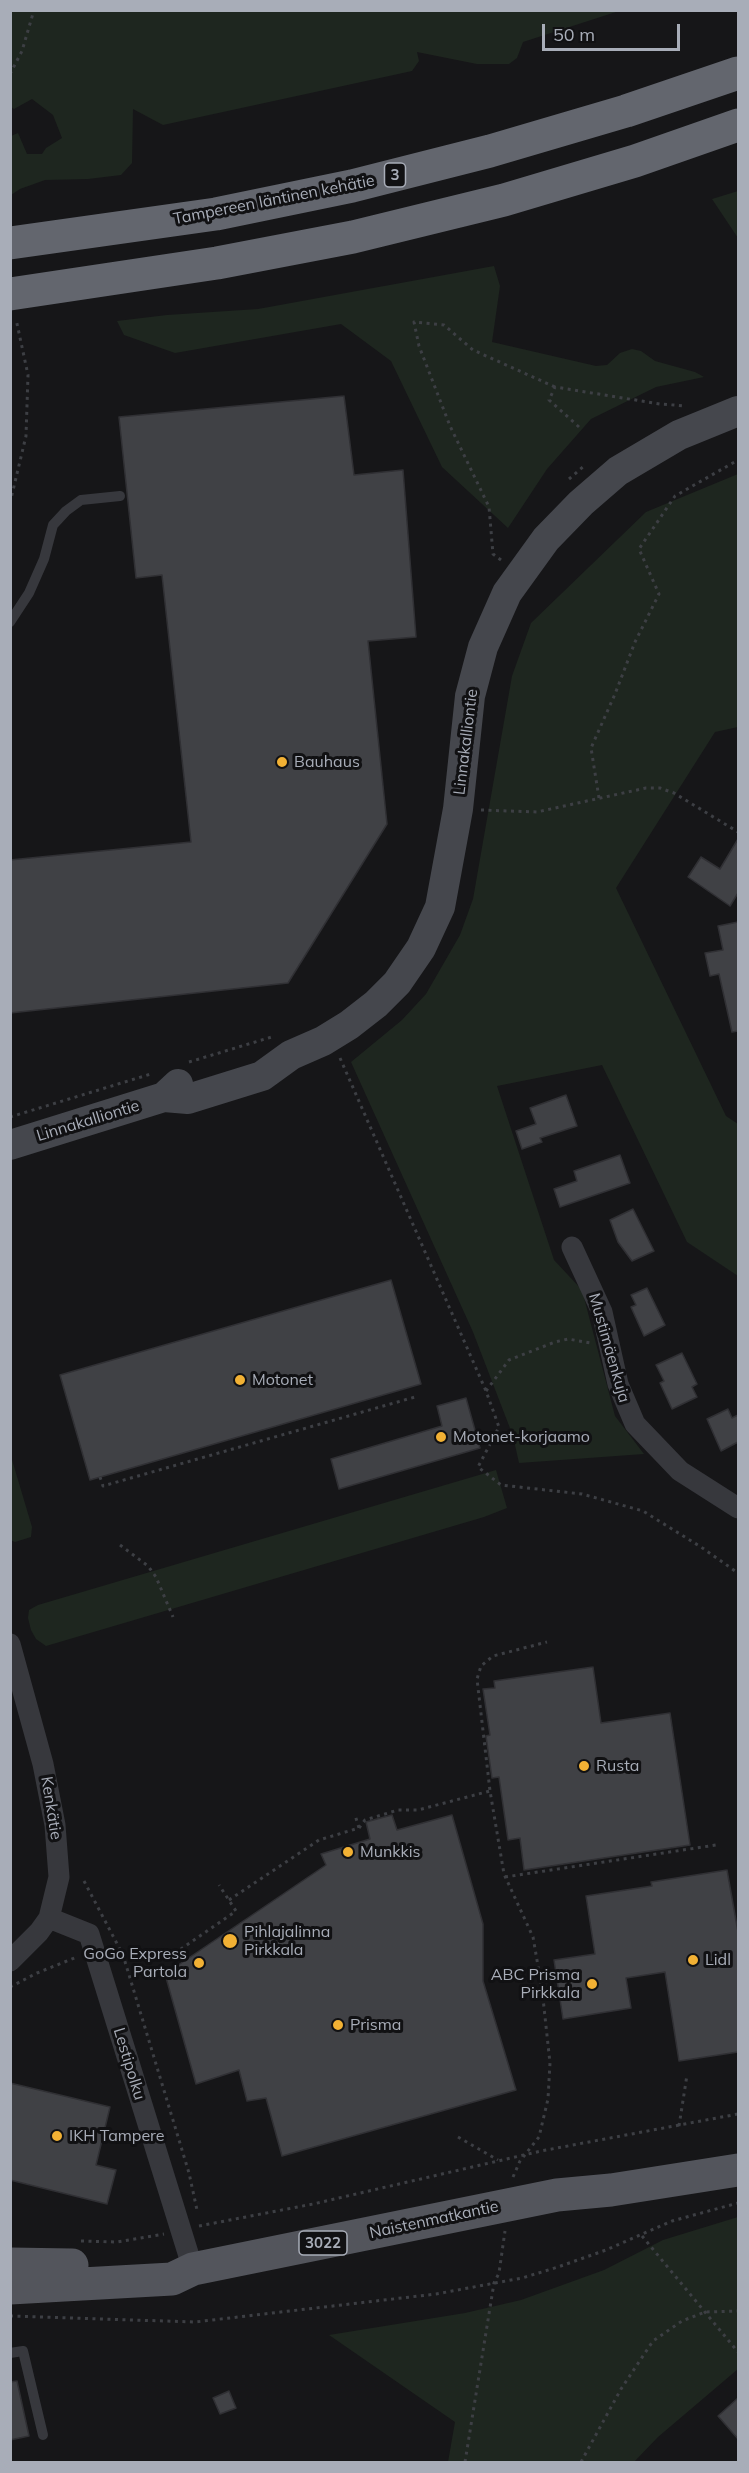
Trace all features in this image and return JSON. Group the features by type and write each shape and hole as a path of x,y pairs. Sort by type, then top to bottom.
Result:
{"highway":[{"name":"Tampereen läntinen kehätie","path":"10,243 216,214 352,186 490,151 626,111 738,73"},
{"path":"12,303 52,289 217,263 353,237 514,197 635,161 738,124"}],"main road":[{"name":"Linnakalliontie","path":"11,1138 158,1085 182,1081 255,1059 287,1045 323,1041 360,1018 376,1004 409,966 431,928 440,907 458,809 470,696 483,647 507,593 546,539 618,471 679,435 738,411"},
{"name":"Naistenmatkantie","path":"563,2194 593,2182 738,2149"},
{"name":"Naistenmatkantie","path":"10,2288 172,2279 193,2268 563,2194 611,2190 738,2170"},
{"name":"Naistenmatkantie","path":"10,2264 96,2265 166,2262 193,2268"}],"street":[{"name":"Mustimäenkuja","path":"572,1247 602,1312 618,1384 635,1424 680,1471 738,1508"},
{"name":"Kenkätie","path":"10,1644 44,1764 55,1825 59,1877 49,1918 39,1932 10,1961"},
{"name":"Lestipolku","path":"49,1918 89,1934 191,2228 193,2268"}],"lane":[{"path":"10,622 29,593 44,559 53,525 81,500 120,496"},
{"path":"10,2353 23,2351 43,2435"}],"path":[{"path":"10,74 22,51 34,10"},
{"path":"10,503 26,436 28,375 12,303"},
{"path":"505,563 493,554 489,507 450,426 419,346 414,322 444,325 472,350 555,387 660,404 693,406 683,410"},
{"path":"555,387 549,400 579,427"},
{"path":"599,798 591,748 615,694 634,642 659,594 639,549 675,496 738,460"},
{"path":"566,482 590,461"},
{"path":"479,810 537,812 646,788 660,788 674,793 738,832"},
{"path":"184,1064 287,1045"},
{"path":"339,1056 486,1390 499,1427 478,1467 501,1485 582,1494 643,1511 738,1573"},
{"path":"11,1138 158,1085"},
{"path":"486,1390 509,1360 555,1342 568,1339 609,1346"},
{"path":"100,1477 104,1486 415,1397"},
{"path":"120,1545 148,1566 156,1577 169,1603 172,1617"},
{"path":"526,2154 539,2137 548,2099 550,2063 542,1989 532,1936 505,1877 490,1791 477,1690 479,1671 484,1663 493,1656 547,1642"},
{"path":"229,1900 319,1840 359,1828 366,1820 398,1810 418,1810 490,1791"},
{"path":"355,1815 359,1828"},
{"path":"505,1877 716,1845"},
{"path":"84,1881 123,1955 189,2173 191,2228"},
{"path":"10,1987 38,1973 94,1953 168,1958 236,1911 219,1885"},
{"path":"679,2127 687,2075"},
{"path":"77,2241 117,2242 191,2228 313,2204 526,2154 679,2127 738,2114"},
{"path":"458,2137 500,2161"},
{"path":"10,2316 218,2321 436,2294 558,2267 641,2236 672,2221 738,2203"},
{"path":"641,2236 738,2352"},
{"path":"465,2463 494,2283"},
{"path":"581,2463 626,2381 653,2341 682,2321 705,2312 738,2311"}],"shaded area":[{"path":"11,10 619,11 523,42 517,58 509,64 477,64 417,52 419,61 412,71 163,125 133,109 132,163 121,175 88,179 45,180 20,189 11,195 11,136 18,133 27,154 42,154 46,148 62,138 53,115 32,99 14,109 11,107"},
{"path":"738,191 738,238 712,199"},
{"path":"494,266 500,286 492,342 596,366 607,365 620,353 632,349 641,351 655,361 695,372 704,377 656,387 591,419 547,469 508,528 442,467 391,361 341,324 175,353 124,335 117,321 258,309"},
{"path":"738,474 738,727 715,732 616,888 726,1116 738,1124 738,1276 687,1242 602,1065 497,1086 554,1260 582,1290 615,1416 644,1454 519,1463 513,1436 473,1332 351,1062 402,1020 426,994 460,935 473,899 512,676 531,623 646,512"},
{"path":"10,1453 32,1527 31,1537 15,1542 10,1540"},
{"path":"496,1470 507,1508 484,1517 46,1646 36,1639 31,1630 29,1610 38,1605"},
{"path":"738,2217 738,2369 658,2437 634,2462 448,2462 455,2422 329,2335 465,2313 521,2300 604,2270 663,2240"}],"building":[{"name":"Bauhaus","path":"344,396 354,475 403,470 416,637 368,641 387,824 288,983 10,1013 10,860 191,842 162,575 136,578 119,417"},
{"path":"738,839 738,893 730,906 688,877 701,857 720,869"},
{"path":"738,922 738,1031 732,1032 719,974 710,976 705,953 723,950 718,926"},
{"path":"566,1095 577,1126 540,1138 542,1142 522,1149 516,1131 536,1124 530,1108"},
{"path":"620,1155 630,1183 560,1207 554,1189 577,1181 574,1171"},
{"path":"633,1209 654,1251 632,1261 618,1242 610,1220"},
{"name":"Motonet","path":"391,1280 421,1384 90,1480 60,1375"},
{"path":"647,1288 665,1325 644,1336 631,1307 636,1305 631,1295"},
{"path":"682,1353 697,1384 692,1387 697,1397 672,1409 660,1383 664,1381 656,1365"},
{"name":"Motonet-korjaamo","path":"466,1398 480,1448 339,1489 331,1459 442,1426 437,1406"},
{"path":"728,1409 732,1418 738,1415 738,1442 721,1451 707,1419"},
{"name":"Rusta","path":"593,1667 601,1723 670,1713 690,1845 524,1870 520,1838 508,1840 499,1777 492,1778 486,1736 490,1735 483,1689 495,1688 494,1681"},
{"name":"Prisma","path":"392,1815 397,1830 452,1815 483,1924 483,1981 516,2090 282,2156 266,2098 247,2101 239,2070 196,2084 165,1974 326,1865 321,1854 370,1839 366,1822"},
{"name":"Lidl","path":"727,1870 738,1932 738,2052 679,2061 665,1972 626,1978 631,2008 563,2019 554,1960 595,1954 586,1896 652,1886 651,1882"},
{"name":"IKH Tampere","path":"10,2083 110,2107 96,2165 116,2170 107,2204 10,2180"},
{"path":"17,2381 29,2436 10,2440 10,2382"},
{"path":"229,2391 236,2408 220,2414 213,2398"},
{"path":"738,2398 738,2439 718,2416"}],"place":[{"name":"Bauhaus","path":"282,762"},
{"name":"Motonet","path":"240,1380"},
{"name":"Motonet-korjaamo","path":"441,1437"},
{"name":"Rusta","path":"584,1766"},
{"name":"Munkkis","path":"348,1852"},
{"name":"Pihlajalinna Pirkkala","path":"230,1941"},
{"name":"Lidl","path":"693,1960"},
{"name":"GoGo Express Partola","path":"199,1963"},
{"name":"ABC Prisma Pirkkala","path":"592,1984"},
{"name":"Prisma","path":"338,2025"},
{"name":"IKH Tampere","path":"57,2136"}]}
